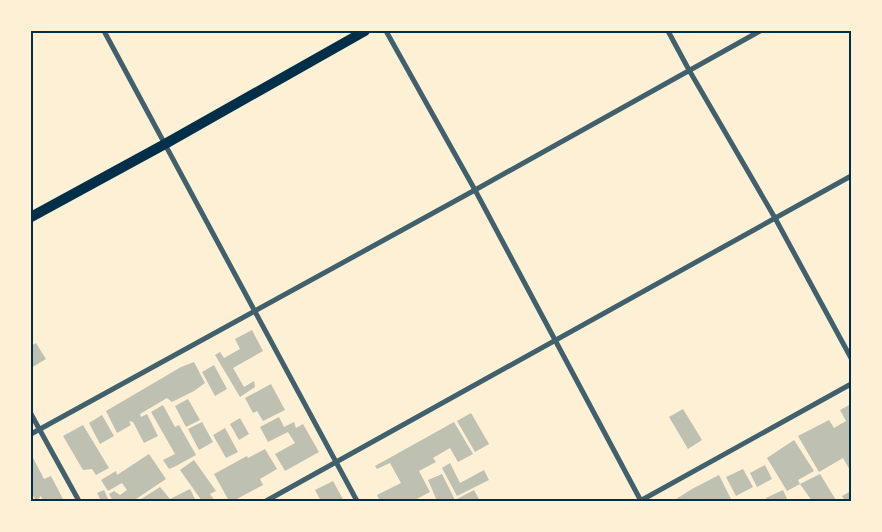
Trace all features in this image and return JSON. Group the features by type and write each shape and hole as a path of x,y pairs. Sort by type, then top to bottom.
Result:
{"main road":[{"path":"31,217 365,31"}],"street":[{"path":"104,31 357,501"},
{"path":"386,31 475,190 641,501 851,384"},
{"path":"668,31 775,218 851,358"},
{"path":"31,434 760,31"},
{"path":"266,501 851,176"},
{"path":"31,414 79,501"}],"building":[{"path":"252,330 263,351 233,368 244,387 254,381 255,387 240,397 215,355 220,352 224,358 240,349 235,339"},
{"path":"36,343 46,359 31,368 31,346"},
{"path":"194,362 205,383 172,402 167,398 140,414 141,417 147,414 158,436 144,443 133,422 129,421 131,425 117,433 106,411 181,367"},
{"path":"214,365 227,389 215,396 202,372"},
{"path":"271,384 285,410 263,421 257,411 253,413 245,398"},
{"path":"188,399 200,420 186,427 175,406"},
{"path":"851,404 851,472 843,458 819,472 798,436 829,420 834,428 846,421 840,410"},
{"path":"163,405 175,427 179,425 196,455 169,469 163,460 175,454 151,412"},
{"path":"683,409 702,440 688,449 669,417"},
{"path":"471,413 489,444 475,452 457,421"},
{"path":"102,415 114,436 100,444 89,423"},
{"path":"279,417 284,427 294,422 296,428 303,424 319,452 285,471 275,454 295,443 288,432 268,442 260,427"},
{"path":"240,418 249,434 239,440 230,424"},
{"path":"202,422 213,442 199,450 188,429"},
{"path":"454,422 473,454 458,462 450,448 433,458 436,462 419,471 430,492 413,501 380,501 377,495 401,483 390,463 377,469 375,466"},
{"path":"83,425 109,468 96,475 92,469 83,470 63,436"},
{"path":"225,428 238,452 226,458 213,435"},
{"path":"794,440 814,471 798,480 800,484 787,491 767,458"},
{"path":"265,449 277,469 260,479 263,485 233,501 229,501 214,474 247,456 248,458"},
{"path":"31,454 44,479 51,476 64,501 43,501 41,496 36,501 31,492"},
{"path":"149,454 166,479 133,501 113,501 109,494 114,491 120,495 127,490 122,483 108,491 101,480 116,471 117,475"},
{"path":"194,460 216,491 210,494 215,501 202,501 180,470"},
{"path":"450,463 460,483 484,470 489,480 457,496 442,468"},
{"path":"765,465 772,479 757,487 750,473"},
{"path":"743,469 753,487 736,496 726,477"},
{"path":"442,474 455,500 474,490 480,501 437,501 428,480"},
{"path":"820,474 836,500 812,501 800,484"},
{"path":"719,475 732,501 673,501 692,489"},
{"path":"333,481 344,501 321,501 315,490"},
{"path":"160,487 170,499 190,489 196,501 138,501"},
{"path":"104,490 109,501 101,501 97,493"},
{"path":"783,490 788,501 767,501 766,498"},
{"path":"851,491 851,501 845,501 842,496"}]}
